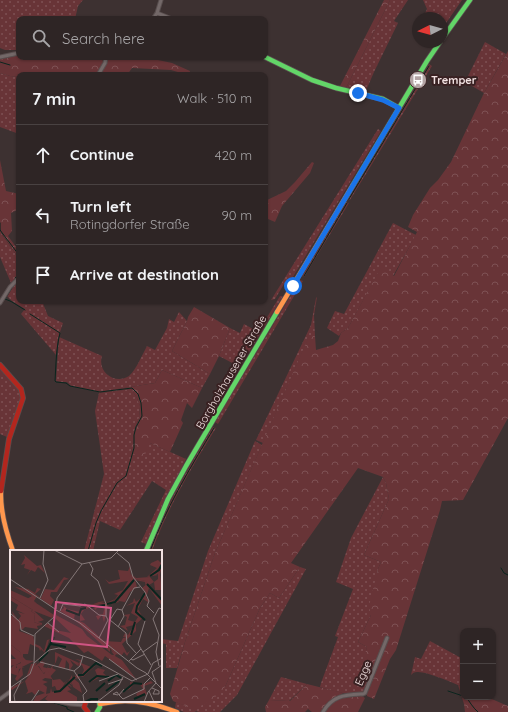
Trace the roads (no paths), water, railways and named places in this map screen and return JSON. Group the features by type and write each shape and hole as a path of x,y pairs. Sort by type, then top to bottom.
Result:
{"main road":[{"path":"448,31 470,0"},
{"name":"Borgholzhausener Straße","path":"146,550 168,499 186,466 436,48"},
{"path":"268,58 312,80 336,88 378,98 399,108"},
{"path":"0,365 21,389 23,398 9,439 0,500 4,523 13,550"},
{"path":"97,712 100,708 99,703 111,702"},
{"path":"135,702 161,707 176,712"},
{"path":"85,703 86,710 88,712"}],"street":[{"path":"154,16 161,0"},
{"path":"156,13 164,16"},
{"path":"0,57 16,54"},
{"path":"100,72 106,60"},
{"path":"0,303 10,287 16,281"},
{"name":"Egge","path":"323,712 330,702 337,698 365,693 387,638"},
{"path":"0,699 10,692"},
{"path":"61,702 71,704 85,703"}],"waterway":[{"path":"0,62 10,65"},
{"path":"349,199 429,66"},
{"path":"304,276 347,203"},
{"path":"0,223 0,230 16,251"},
{"path":"13,286 5,299 25,310"},
{"path":"30,314 60,333 56,357 56,382 66,383 70,386 100,392 132,388 138,394 141,403 142,416 136,427 134,435 134,448 126,476 117,483 101,511 88,550"},
{"path":"150,550 156,535 187,473 214,428"},
{"path":"501,568 504,573 508,575"},
{"path":"448,691 460,695"},
{"path":"468,700 478,712"},
{"path":"52,702 67,707 67,709 74,712"}],"place":[{"name":"Tremper","path":"418,80"}]}
